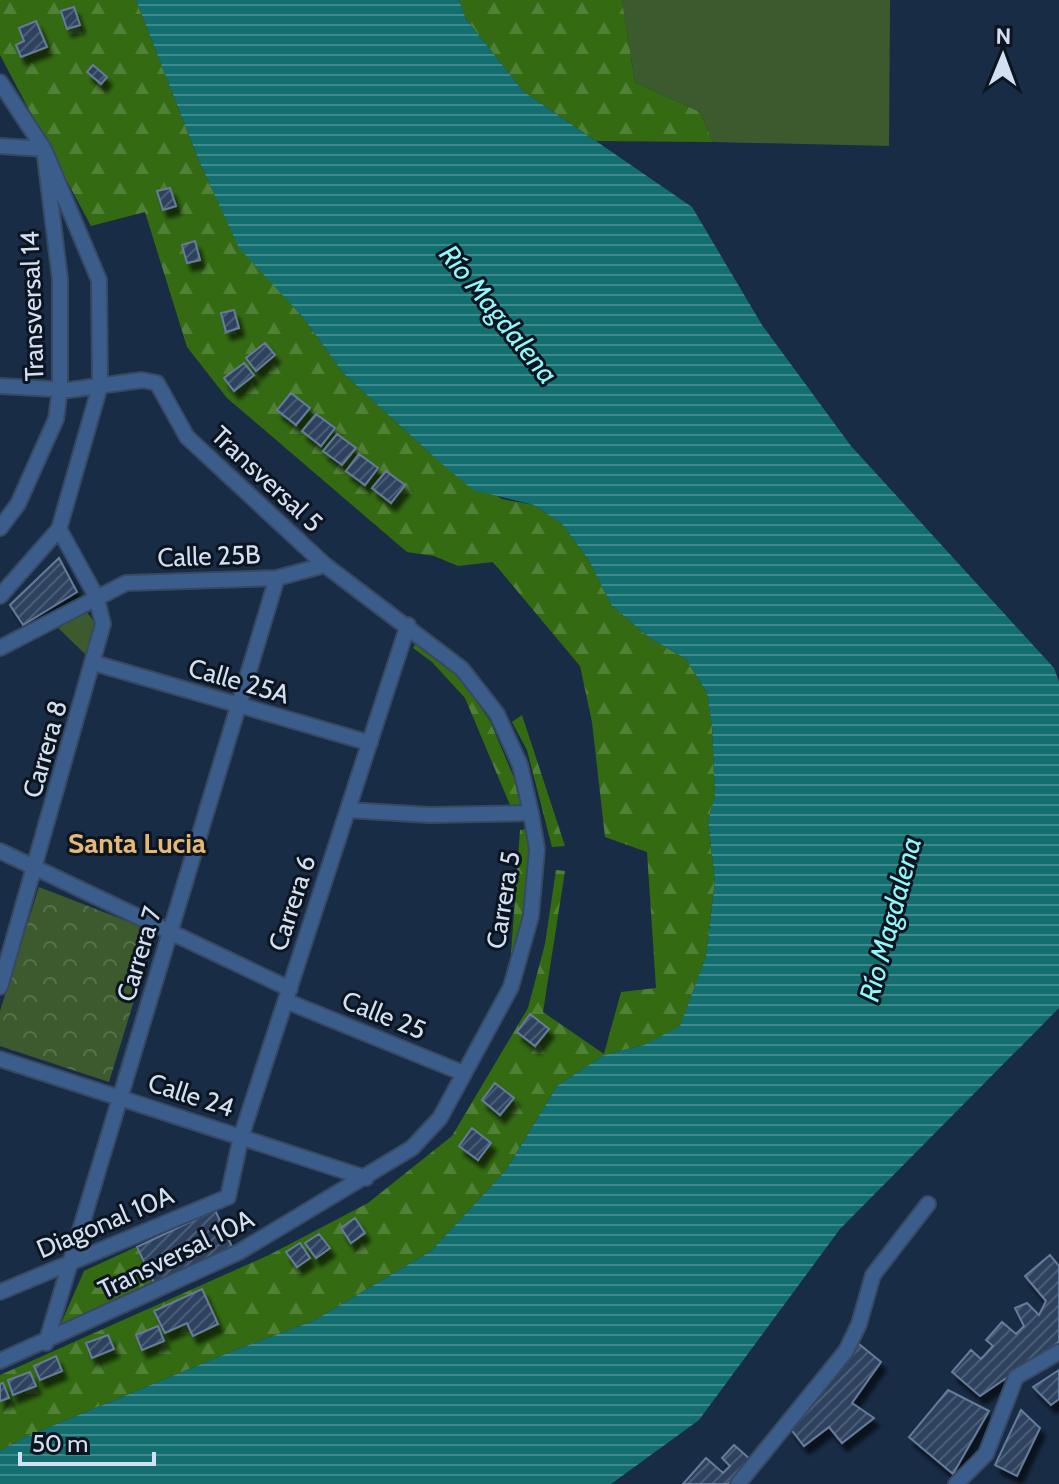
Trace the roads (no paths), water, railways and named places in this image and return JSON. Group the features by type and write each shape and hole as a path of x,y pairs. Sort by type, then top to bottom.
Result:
{"street":[{"name":"Transversal 14","path":"0,82 44,149 60,279 60,389 56,419 18,504 0,528"},
{"path":"0,146 44,149 99,280 100,386 59,529 0,596"},
{"name":"Transversal 5","path":"100,386 142,380 157,383 187,437 325,565"},
{"path":"0,386 60,389 100,386"},
{"name":"Carrera 8","path":"0,987 103,624 96,596 59,529"},
{"name":"Calle 25B","path":"96,596 126,583 277,578 325,565"},
{"name":"Carrera 5","path":"325,565 462,669 497,714 520,765 537,849 531,916 511,987 440,1118 412,1148 366,1178"},
{"name":"Carrera 7","path":"46,1343 277,578"},
{"path":"0,648 96,596"},
{"name":"Carrera 6","path":"228,1197 241,1137 408,625"},
{"name":"Calle 25A","path":"94,663 370,743"},
{"path":"348,810 430,815 531,813"},
{"name":"Calle 25","path":"0,851 170,931 288,995 463,1073"},
{"name":"Calle 24","path":"0,1059 366,1178"},
{"name":"Transversal 10A","path":"0,1361 46,1343 239,1252 366,1178"},
{"name":"Diagonal 10A","path":"0,1292 228,1197"},
{"path":"738,1484 846,1351 859,1324 873,1275 928,1204"},
{"path":"956,1484 986,1454 1016,1377 1059,1352"}],"water":[{"name":"Río Magdalena","path":"136,0 459,0 466,19 523,91 692,207 762,325 851,446 1054,668 1059,682 1059,1008 840,1229 699,1420 611,1484 0,1484 0,1451 23,1438 313,1321 431,1251 506,1170 557,1086 604,1055 644,1045 680,1026 706,956 715,881 708,821 715,796 712,727 707,693 686,659 650,638 612,606 588,559 562,524 534,505 473,490 343,373 302,316 239,248 199,161"}],"district":[{"name":"Santa Lucia","path":"137,843"}]}
